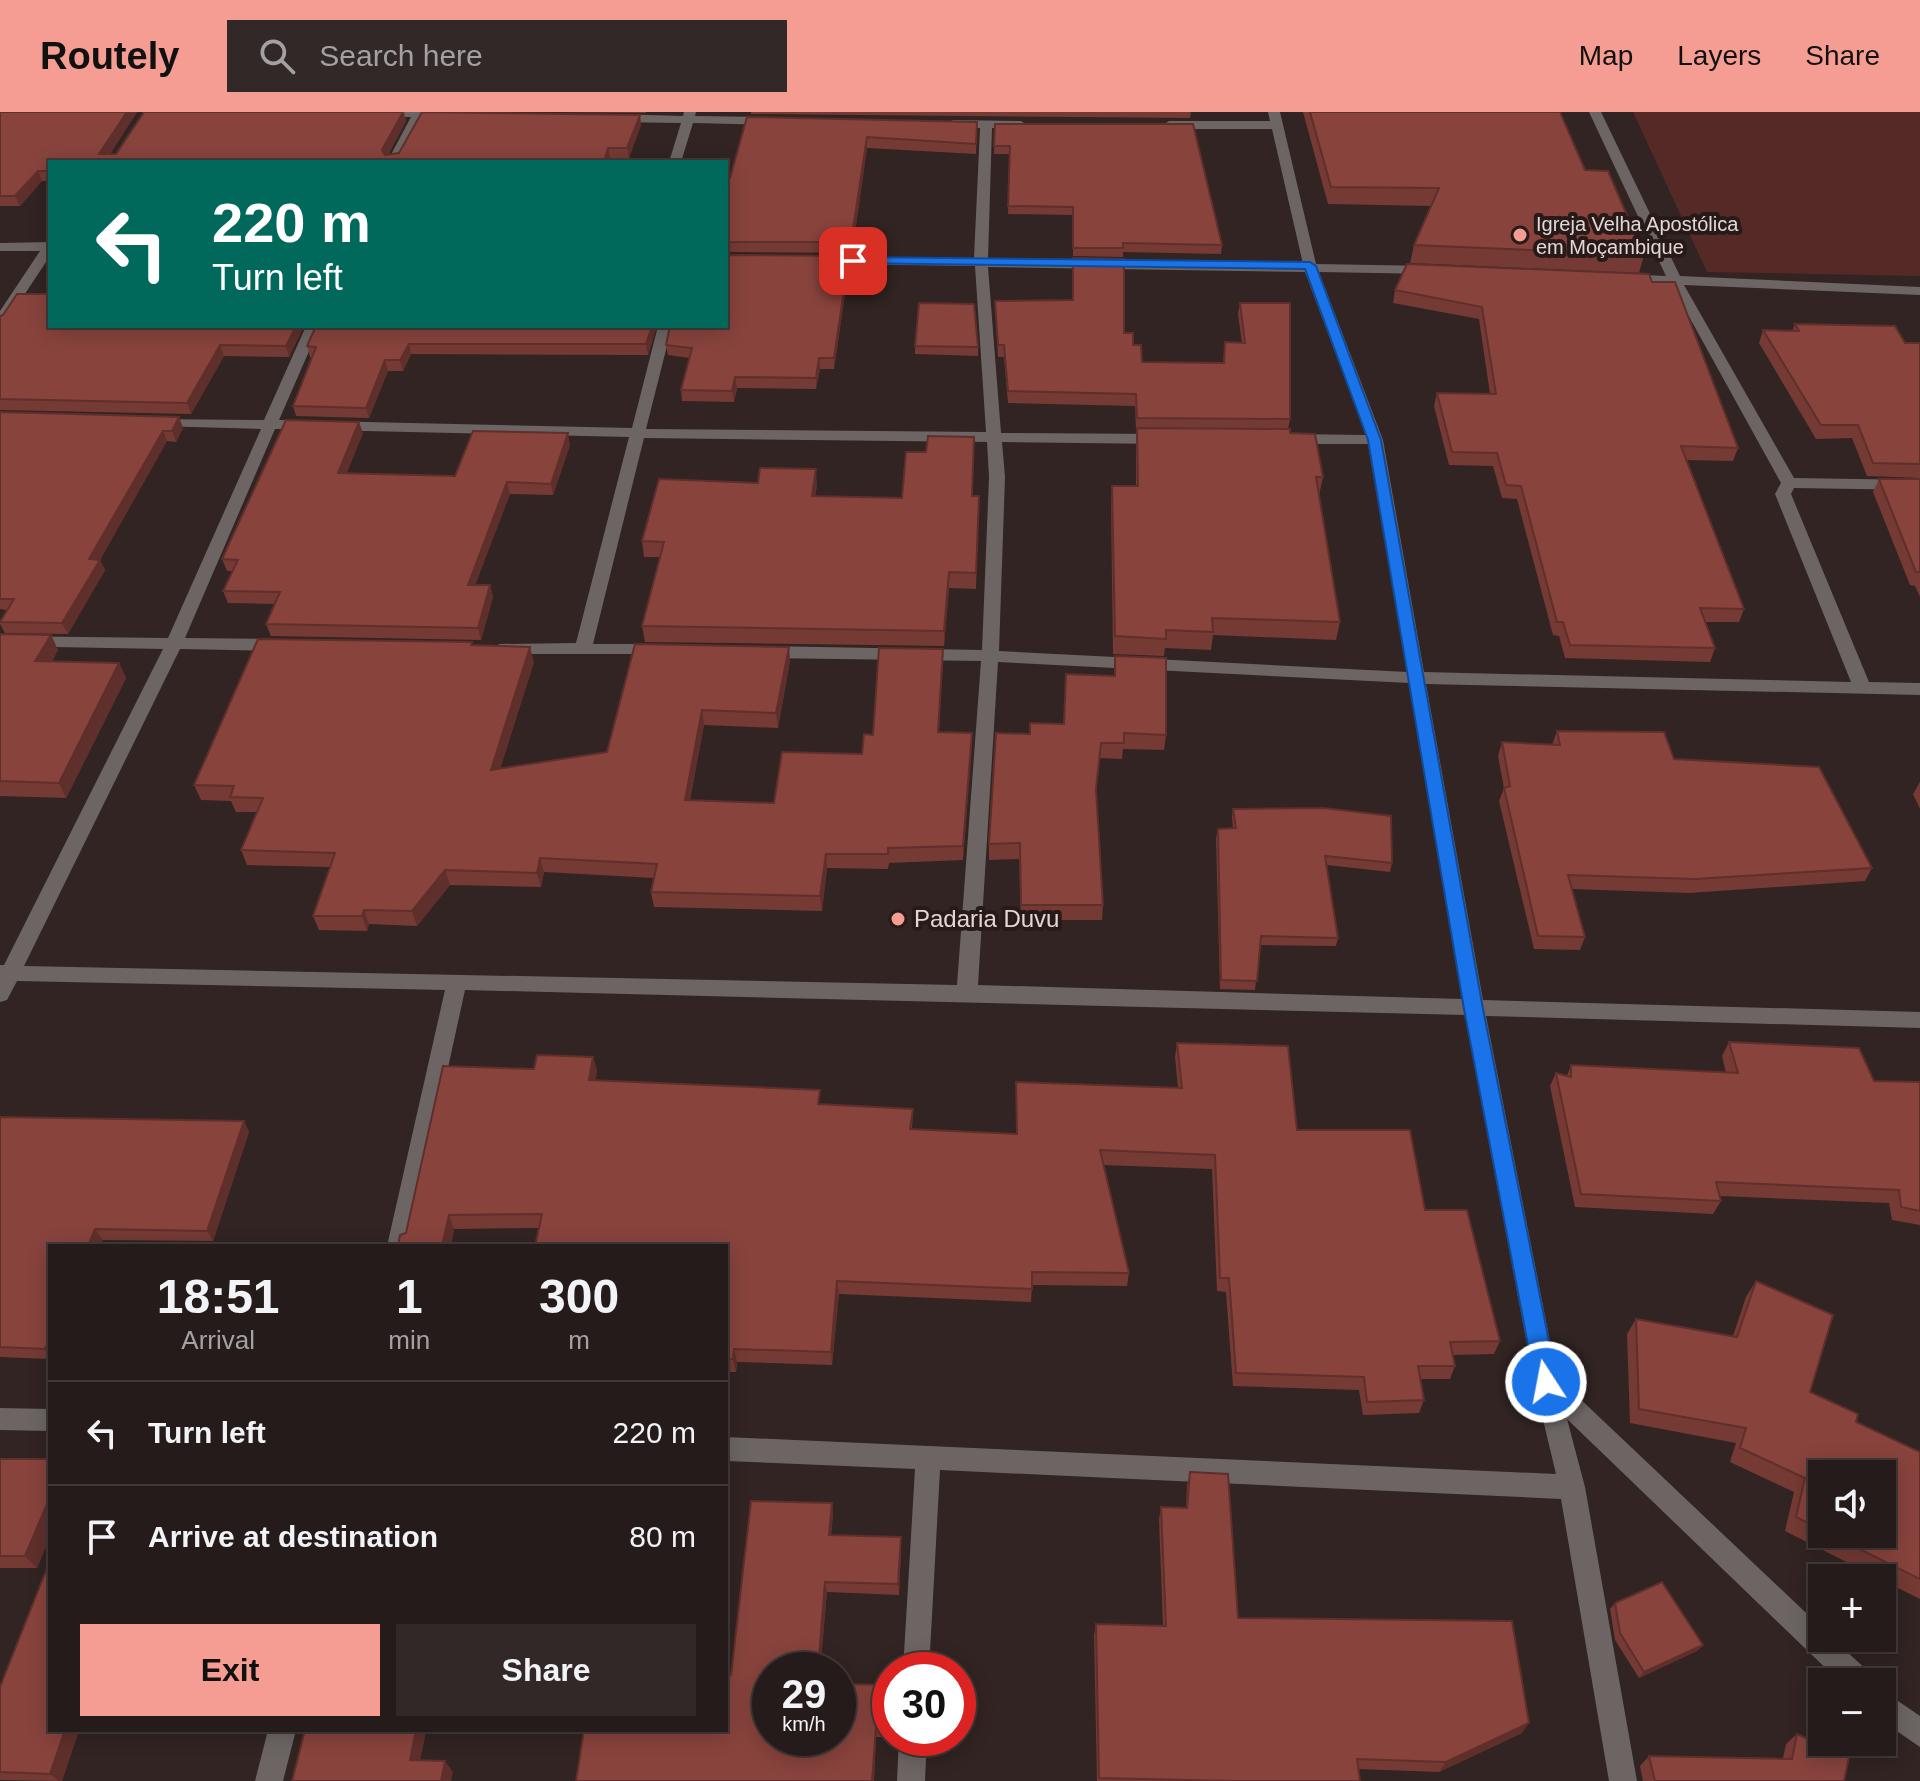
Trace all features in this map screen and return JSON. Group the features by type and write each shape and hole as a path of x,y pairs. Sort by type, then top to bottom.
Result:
{"street":[{"path":"1595,112 1675,280 1789,483"},
{"path":"356,113 466,115"},
{"path":"394,160 419,113"},
{"path":"593,117 689,116 782,121"},
{"path":"676,160 689,116"},
{"path":"1154,125 1275,118 1310,266 1375,440 1474,1009 1546,1382 1572,1487 1623,1781"},
{"path":"939,124 1032,125"},
{"path":"967,993 990,656 997,477 981,263 986,125"},
{"path":"0,247 48,247"},
{"path":"0,321 48,250"},
{"path":"806,260 1310,266 1453,271"},
{"path":"1612,278 1920,291"},
{"path":"0,994 5,973 174,644 312,328"},
{"path":"583,649 664,328"},
{"path":"142,421 638,433 1185,439"},
{"path":"1280,439 1375,440"},
{"path":"1789,483 1920,485"},
{"path":"1789,483 1783,494 1862,687"},
{"path":"0,641 300,646"},
{"path":"489,648 677,650"},
{"path":"740,651 990,656 1417,678 1920,689"},
{"path":"5,973 967,993 1920,1020"},
{"path":"398,1244 457,981"},
{"path":"1546,1382 1844,1668"},
{"path":"0,1419 48,1420"},
{"path":"728,1449 1572,1487"},
{"path":"917,1652 928,1460"},
{"path":"1896,1715 1920,1733"},
{"path":"269,1781 281,1732"},
{"path":"911,1781 912,1756"}],"shaded area":[{"path":"1633,112 1920,112 1920,276 1707,272"}],"building":[{"path":"0,112 127,112 99,154 116,154 144,112 403,112 382,150 385,155 399,153 422,112 640,115 627,148 608,148 605,160 48,160 48,171 38,171 15,196 0,196"},
{"path":"1310,112 1560,112 1585,170 1608,171 1644,255 1414,245 1439,188 1331,187"},
{"path":"747,117 977,122 976,144 867,137 851,242 728,242 730,178"},
{"path":"995,124 1193,124 1222,245 1123,243 1123,248 1073,248 1073,207 1008,206 1010,146 994,146"},
{"path":"728,255 849,256 834,358 819,358 816,378 735,377 732,391 681,390 692,348 666,345 670,328 728,328"},
{"path":"1073,258 1124,259 1124,333 1133,333 1133,345 1141,345 1142,362 1224,363 1225,342 1245,343 1240,303 1290,303 1290,419 1137,418 1136,394 1008,391 1004,345 998,345 995,301 1073,300"},
{"path":"1407,264 1649,274 1652,282 1675,282 1738,448 1681,446 1744,609 1700,608 1715,648 1570,645 1563,622 1557,622 1521,486 1506,485 1497,453 1452,452 1437,393 1496,394 1482,307 1395,290"},
{"path":"17,294 48,294 48,328 295,328 286,346 220,345 187,403 0,399 0,316"},
{"path":"919,303 974,304 978,347 915,346"},
{"path":"1795,324 1895,326 1905,343 1920,343 1920,464 1873,463 1858,425 1821,425 1763,330 1799,331"},
{"path":"315,328 651,328 646,344 409,344 400,360 385,360 366,408 293,406 316,347 307,346"},
{"path":"0,412 179,417 172,431 163,431 89,559 100,560 62,623 0,622 14,599 0,599"},
{"path":"286,420 359,422 338,473 455,476 473,431 568,433 551,484 507,482 468,585 490,585 478,628 266,624 280,592 223,591 238,560 222,559"},
{"path":"1137,428 1290,429 1290,433 1315,434 1323,477 1316,477 1340,622 1212,618 1213,632 1166,630 1166,639 1115,636 1112,486 1138,486"},
{"path":"928,436 974,437 972,496 979,496 976,573 949,572 944,631 642,626 664,542 642,541 659,479 758,483 760,468 816,469 812,496 902,498 906,452 926,452"},
{"path":"1879,479 1920,479 1920,572 1916,572"},
{"path":"0,634 51,635 35,661 119,663 59,783 0,781"},
{"path":"258,639 472,642 471,645 530,647 491,770 607,752 635,644 789,647 776,713 702,710 685,800 774,803 782,752 862,754 864,734 873,735 879,648 943,649 938,732 972,733 963,846 888,848 888,854 826,854 820,896 651,892 657,864 540,858 537,873 445,870 412,911 364,910 362,916 313,916 335,853 241,850 263,798 230,797 234,786 194,785"},
{"path":"1115,656 1166,658 1166,735 1124,733 1124,743 1101,743 1096,789 1103,905 1021,905 1020,843 989,844 996,733 1030,734 1030,723 1064,724 1066,674 1115,676"},
{"path":"1557,731 1664,732 1674,759 1819,767 1872,868 1695,879 1568,875 1585,937 1538,936 1504,788 1510,786 1502,742 1560,745"},
{"path":"1324,808 1391,816 1392,863 1325,856 1338,938 1261,936 1257,981 1221,980 1218,829 1236,828 1233,809"},
{"path":"1729,1042 1859,1048 1874,1081 1920,1082 1920,1211 1901,1207 1899,1190 1716,1182 1721,1201 1581,1194 1556,1073 1571,1077 1571,1065 1738,1073"},
{"path":"1177,1043 1288,1046 1297,1130 1410,1130 1425,1210 1467,1210 1500,1341 1450,1342 1455,1366 1418,1366 1424,1400 1367,1402 1364,1377 1236,1373 1229,1278 1220,1278 1215,1155 1100,1150 1129,1273 1032,1272 1032,1289 837,1281 831,1352 734,1349 733,1359 728,1359 728,1244 535,1244 542,1214 449,1215 442,1244 398,1244 400,1235 406,1233 443,1066 534,1069 537,1055 593,1057 589,1080 820,1090 818,1104 913,1109 910,1129 1017,1134 1016,1082 1182,1088"},
{"path":"0,1117 244,1121 207,1231 95,1229 89,1244 48,1244 48,1342 45,1349 0,1347"},
{"path":"1756,1281 1833,1315 1810,1392 1858,1414 1856,1422 1920,1452 1920,1579 1896,1567 1896,1564 1890,1564 1857,1548 1896,1548 1896,1460 1808,1460 1808,1523 1796,1517 1805,1478 1740,1448 1746,1428 1639,1409 1636,1319 1737,1337"},
{"path":"0,1459 48,1459 48,1502 25,1556 0,1556"},
{"path":"1190,1472 1228,1474 1238,1618 1512,1621 1529,1723 1446,1762 1357,1759 1360,1781 1099,1778 1096,1624 1166,1626 1161,1507 1187,1508"},
{"path":"751,1501 832,1503 829,1535 901,1537 898,1584 825,1582 819,1652 752,1652 752,1756 856,1756 856,1684 872,1685 872,1781 576,1781 584,1732 728,1732 728,1674 731,1675"},
{"path":"48,1566 48,1732 64,1732 50,1774 0,1772 0,1687"},
{"path":"1662,1582 1703,1645 1644,1672 1620,1633 1615,1603"},
{"path":"304,1732 416,1732 410,1760 445,1761 441,1781 292,1781"},
{"path":"1797,1734 1808,1739 1808,1756 1849,1757 1844,1781 1655,1781 1649,1756 1792,1759"}],"place":[{"name":"Igreja Velha Apostólica em Moçambique","path":"1520,235"},
{"name":"Padaria Duvu","path":"898,919"}],"route":[{"path":"853,261 1310,266 1375,440 1474,1009 1546,1382"}]}
